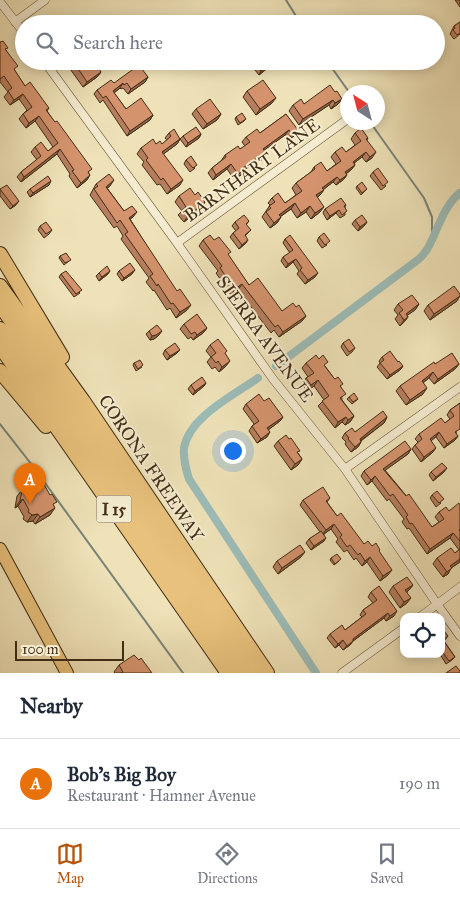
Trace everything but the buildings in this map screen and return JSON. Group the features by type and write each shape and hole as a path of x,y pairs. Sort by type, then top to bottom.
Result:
{"highway":[{"path":"0,254 63,359 83,401"},
{"name":"CORONA FREEWAY","path":"0,286 83,401 267,673"},
{"path":"0,305 82,420 253,673"},
{"path":"0,329 138,522 239,673"},
{"name":"I 15","path":"0,345 228,673"},
{"path":"0,371 35,412 128,530"}],"main road":[{"path":"0,549 67,673"}],"street":[{"path":"25,15 45,0"},
{"path":"0,2 15,22"},
{"name":"SIERRA AVENUE","path":"51,70 177,243 261,363 345,469 460,636"},
{"name":"BARNHART LANE","path":"177,243 340,125"},
{"path":"345,469 460,387"},
{"path":"425,613 460,587"},
{"path":"342,673 400,631"}],"waterway":[{"path":"286,0 295,15"},
{"path":"333,70 344,85"},
{"path":"376,130 424,198 432,217 432,236"},
{"path":"276,366 419,259 428,248 450,204 460,193"},
{"path":"258,378 225,399 194,426 184,448 185,464 189,479 316,673"},
{"path":"0,424 32,465 183,673"}],"place":[{"name":"Bob's Big Boy","path":"30,504"}]}
